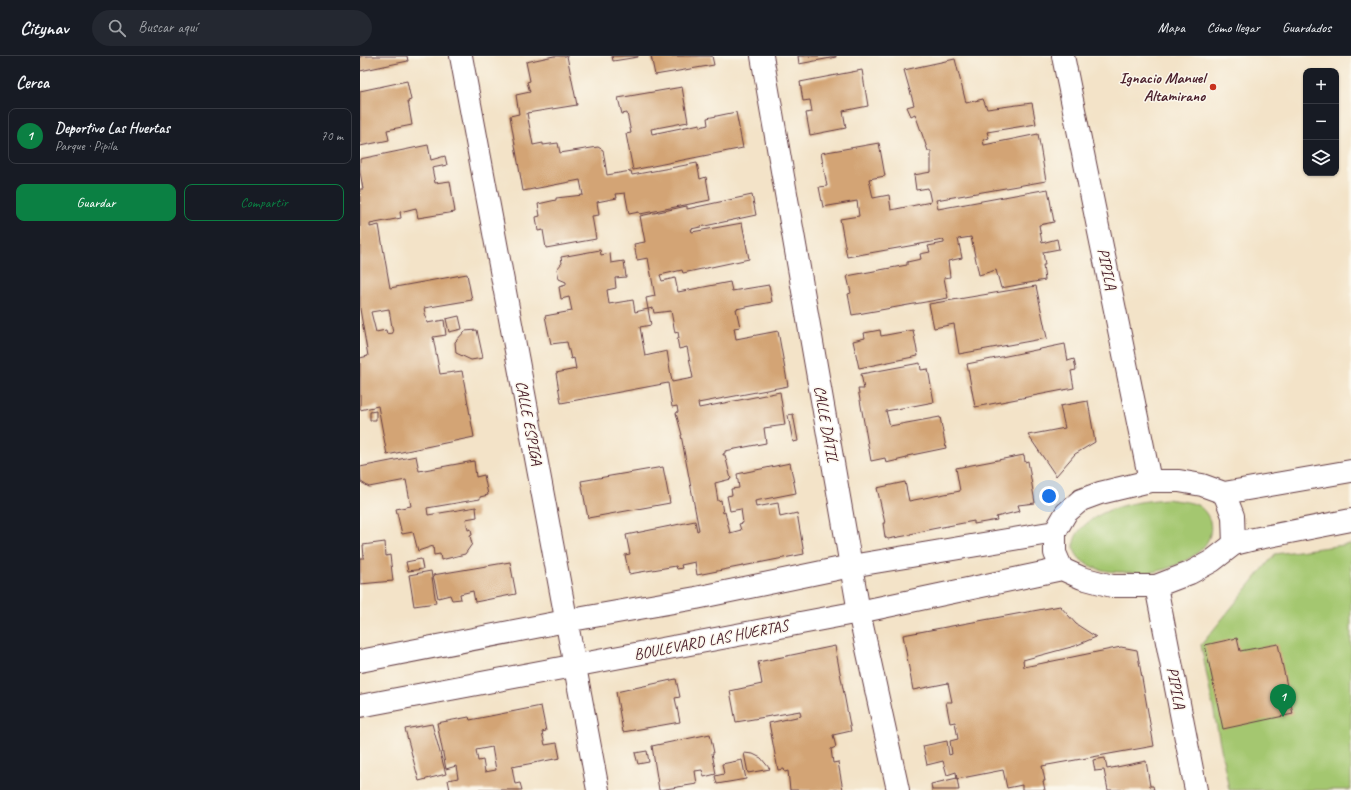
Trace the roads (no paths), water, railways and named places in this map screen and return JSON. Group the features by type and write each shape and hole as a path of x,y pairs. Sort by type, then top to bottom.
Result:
{"main road":[{"name":"CALLE ESPIGA","path":"461,56 598,790"},
{"name":"CALLE DÁTIL","path":"762,56 851,566 898,790"},
{"name":"PIPILA","path":"1064,56 1150,481"},
{"path":"1351,471 1224,493 1202,485 1179,481 1150,481 1100,493 1081,500 1066,513 1055,532 1055,553 1062,569 1082,578 1112,586 1156,586 1190,573 1212,560 1234,544 1351,520"},
{"path":"1224,493 1232,516 1234,544"},
{"path":"360,661 566,621 696,598 851,566 1055,532"},
{"name":"BOULEVARD LAS HUERTAS","path":"360,706 860,612 1062,569"},
{"name":"PIPILA","path":"1156,586 1196,790"}],"place":[{"name":"Ignacio Manuel Altamirano","path":"1213,87"},
{"name":"Deportivo Las Huertas","path":"1283,717"}]}
